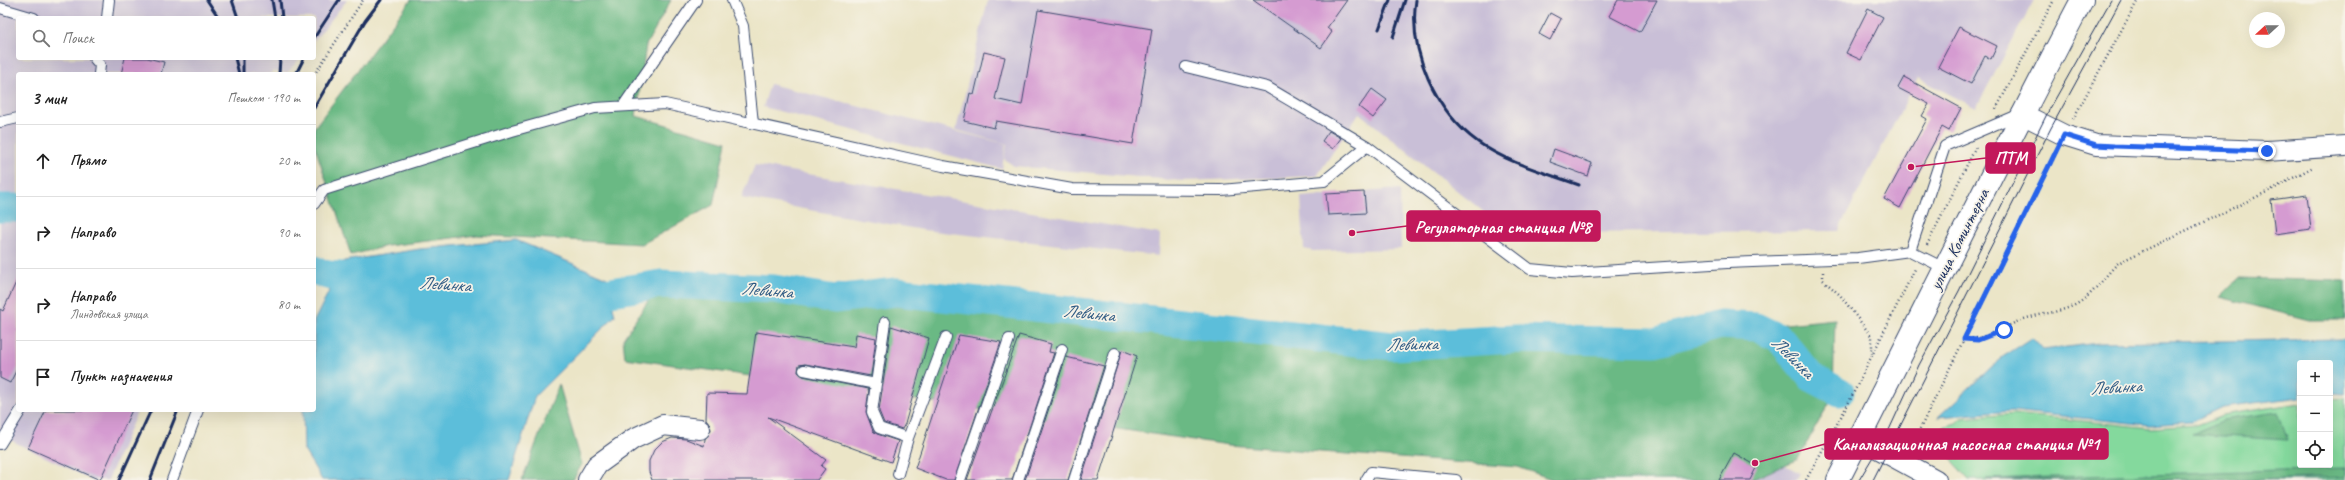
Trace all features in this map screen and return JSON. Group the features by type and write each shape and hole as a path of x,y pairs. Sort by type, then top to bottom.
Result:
{"main road":[{"name":"улица Коминтерна","path":"1838,480 2022,114 2082,0"}],"street":[{"path":"2022,114 2064,135 2096,145 2267,151 2344,145"},
{"path":"588,480 597,465 633,439 664,425 700,430"},
{"path":"1859,438 1936,480"}],"lane":[{"path":"107,16 109,0"},
{"path":"623,106 696,0"},
{"path":"732,0 743,26 753,123"},
{"path":"0,8 27,16"},
{"path":"1186,67 1268,87 1367,146 1530,269 1572,273 1727,263 1858,258 1910,251 1944,268"},
{"path":"316,201 324,190 520,128 595,108 623,106 665,104 943,166 1072,189 1221,190 1324,181 1367,146"},
{"path":"1910,251 1944,146 2022,114"},
{"path":"0,122 16,118"},
{"path":"885,322 872,412 879,428 908,438"},
{"path":"898,474 908,438 946,337"},
{"path":"960,480 1009,339"},
{"path":"1018,480 1062,349"},
{"path":"1074,480 1115,353"},
{"path":"804,370 876,384"},
{"path":"0,444 20,412"},
{"path":"172,480 197,412"},
{"path":"1366,480 1372,472 1456,480"}],"path":[{"path":"316,72 363,0"},
{"path":"1806,480 1872,355 1986,129 2054,0"},
{"path":"1910,466 1910,450 1964,339 2064,135 2138,0"},
{"path":"1964,339 1978,340 2026,319 2078,303 2093,293 2104,276 2118,263 2275,188 2316,164"},
{"path":"1823,259 1823,280 1840,295 1872,337 1872,355"}],"shaded area":[{"path":"0,0 347,0 316,39 316,16 16,16 16,60 298,60 288,72 16,72 16,412 137,412 108,480 92,480 0,435"},
{"path":"988,0 2034,0 1976,108 1918,78 1838,231 1540,233 1494,220 1359,113 1317,176 1183,181 1014,166 1004,159 1007,144 956,130"},
{"path":"770,84 1006,144 1002,169 763,107"},
{"path":"755,165 1160,234 1159,256 923,230 741,198"},
{"path":"1400,189 1401,249 1313,251 1304,249 1301,197"},
{"path":"1741,441 1800,473 1796,480 1719,480"}],"green space":[{"path":"411,0 671,0 646,45 636,116 726,142 713,205 642,244 477,235 387,246 351,255 316,150 316,125"},
{"path":"2239,278 2345,281 2345,320 2309,320 2220,297"},
{"path":"654,292 1478,341 1756,327 1835,319 1833,396 1798,459 1751,480 1554,480 1518,467 1229,445 625,358 623,339"},
{"path":"559,384 582,464 573,480 522,480"},
{"path":"2345,398 2345,480 1969,480 1952,461 1943,427 1956,423 1961,418 2014,414 2151,428 2196,425 2222,415 2297,403 2297,468 2333,468 2333,399"},
{"path":"2278,412 2288,440 2191,434 2223,420"},
{"path":"2345,468 2345,477 2255,480 1987,479"}],"water":[{"path":"516,240 607,278 615,316 535,396 509,480 322,480 304,450 303,412 316,412 316,317 344,261 420,249"},
{"path":"2032,338 2043,350 2098,343 2345,339 2345,394 2333,393 2333,360 2297,360 2297,397 2222,407 2191,422 2150,425 2012,411 1938,417 2001,358"}],"building":[{"path":"1253,0 1347,0 1327,28 1332,32 1321,48"},
{"path":"1618,0 1657,0 1640,32 1609,16"},
{"path":"1868,9 1883,17 1861,60 1846,53"},
{"path":"1038,10 1152,29 1133,144 996,121 994,128 964,121 970,93 974,95 984,52 1005,57 995,99 1022,105"},
{"path":"1550,13 1561,19 1550,40 1539,34"},
{"path":"1959,27 1997,46 1991,59 1985,56 1971,84 1938,67"},
{"path":"124,60 156,60 164,62 162,72 122,72"},
{"path":"1904,77 1961,108 1949,131 1942,127 1900,208 1884,199 1927,119 1922,116 1929,104 1898,88"},
{"path":"1372,89 1387,100 1373,118 1359,107"},
{"path":"1329,131 1341,138 1333,149 1322,141"},
{"path":"1554,149 1592,163 1588,176 1550,162"},
{"path":"1364,192 1366,213 1328,215 1326,194"},
{"path":"2307,195 2311,229 2275,234 2271,200"},
{"path":"16,282 16,371 10,383 0,378 0,309 3,311"},
{"path":"891,326 929,338 905,424 902,429 884,423 879,411"},
{"path":"756,332 854,347 856,334 876,338 871,376 805,364 799,365 798,372 803,376 869,389 866,412 873,431 877,434 898,441 891,462 768,417 826,460 821,466 825,469 817,480 652,480 649,472 649,461 654,450 662,442 672,438 686,439 704,446 705,439 711,430 710,424 706,419 707,393 747,394"},
{"path":"959,335 1001,342 954,480 946,480 915,468"},
{"path":"1019,335 1051,344 1049,352 1054,353 1012,480 967,480"},
{"path":"1122,350 1137,356 1098,480 1081,480"},
{"path":"1066,357 1104,366 1068,480 1025,480"},
{"path":"45,412 131,412 100,480 28,448"},
{"path":"1734,453 1757,466 1750,480 1719,480"}],"waterway":[{"name":"Левинка","path":"0,208 16,208"},
{"name":"Левинка","path":"316,271 327,275 376,279"},
{"name":"Левинка","path":"570,293 592,295 661,284 774,289 835,299 896,292 1393,346 1515,339 1655,342 1720,325 1756,327 1779,338 1811,377 1840,392"}],"tram line":[{"path":"1859,480 1889,430 1919,365 1959,291 2048,112 2111,0"},
{"path":"1873,480 2051,128 2121,0"}],"railway":[{"path":"207,0 218,16"},
{"path":"232,0 237,16"},
{"path":"272,0 275,16"},
{"path":"280,0 282,16"},
{"path":"316,35 339,0"},
{"path":"316,105 365,21 381,0"},
{"path":"1379,29 1390,0"},
{"path":"1393,37 1405,0"},
{"path":"1416,0 1416,39 1421,59 1428,79 1449,114 1478,142 1501,156 1527,167 1579,185"},
{"path":"236,60 238,72"},
{"path":"243,60 243,72"},
{"path":"279,72 280,60"},
{"path":"297,72 303,60"},
{"path":"119,480 150,412"},
{"path":"150,480 177,412"}],"place":[{"name":"ПТМ","path":"1911,167"},
{"name":"Регуляторная станция №8","path":"1352,233"},
{"name":"Канализационная насосная станция №1","path":"1755,463"}],"route":[{"path":"2004,330 1978,340 1964,339 2064,135 2096,145 2267,151"}]}
